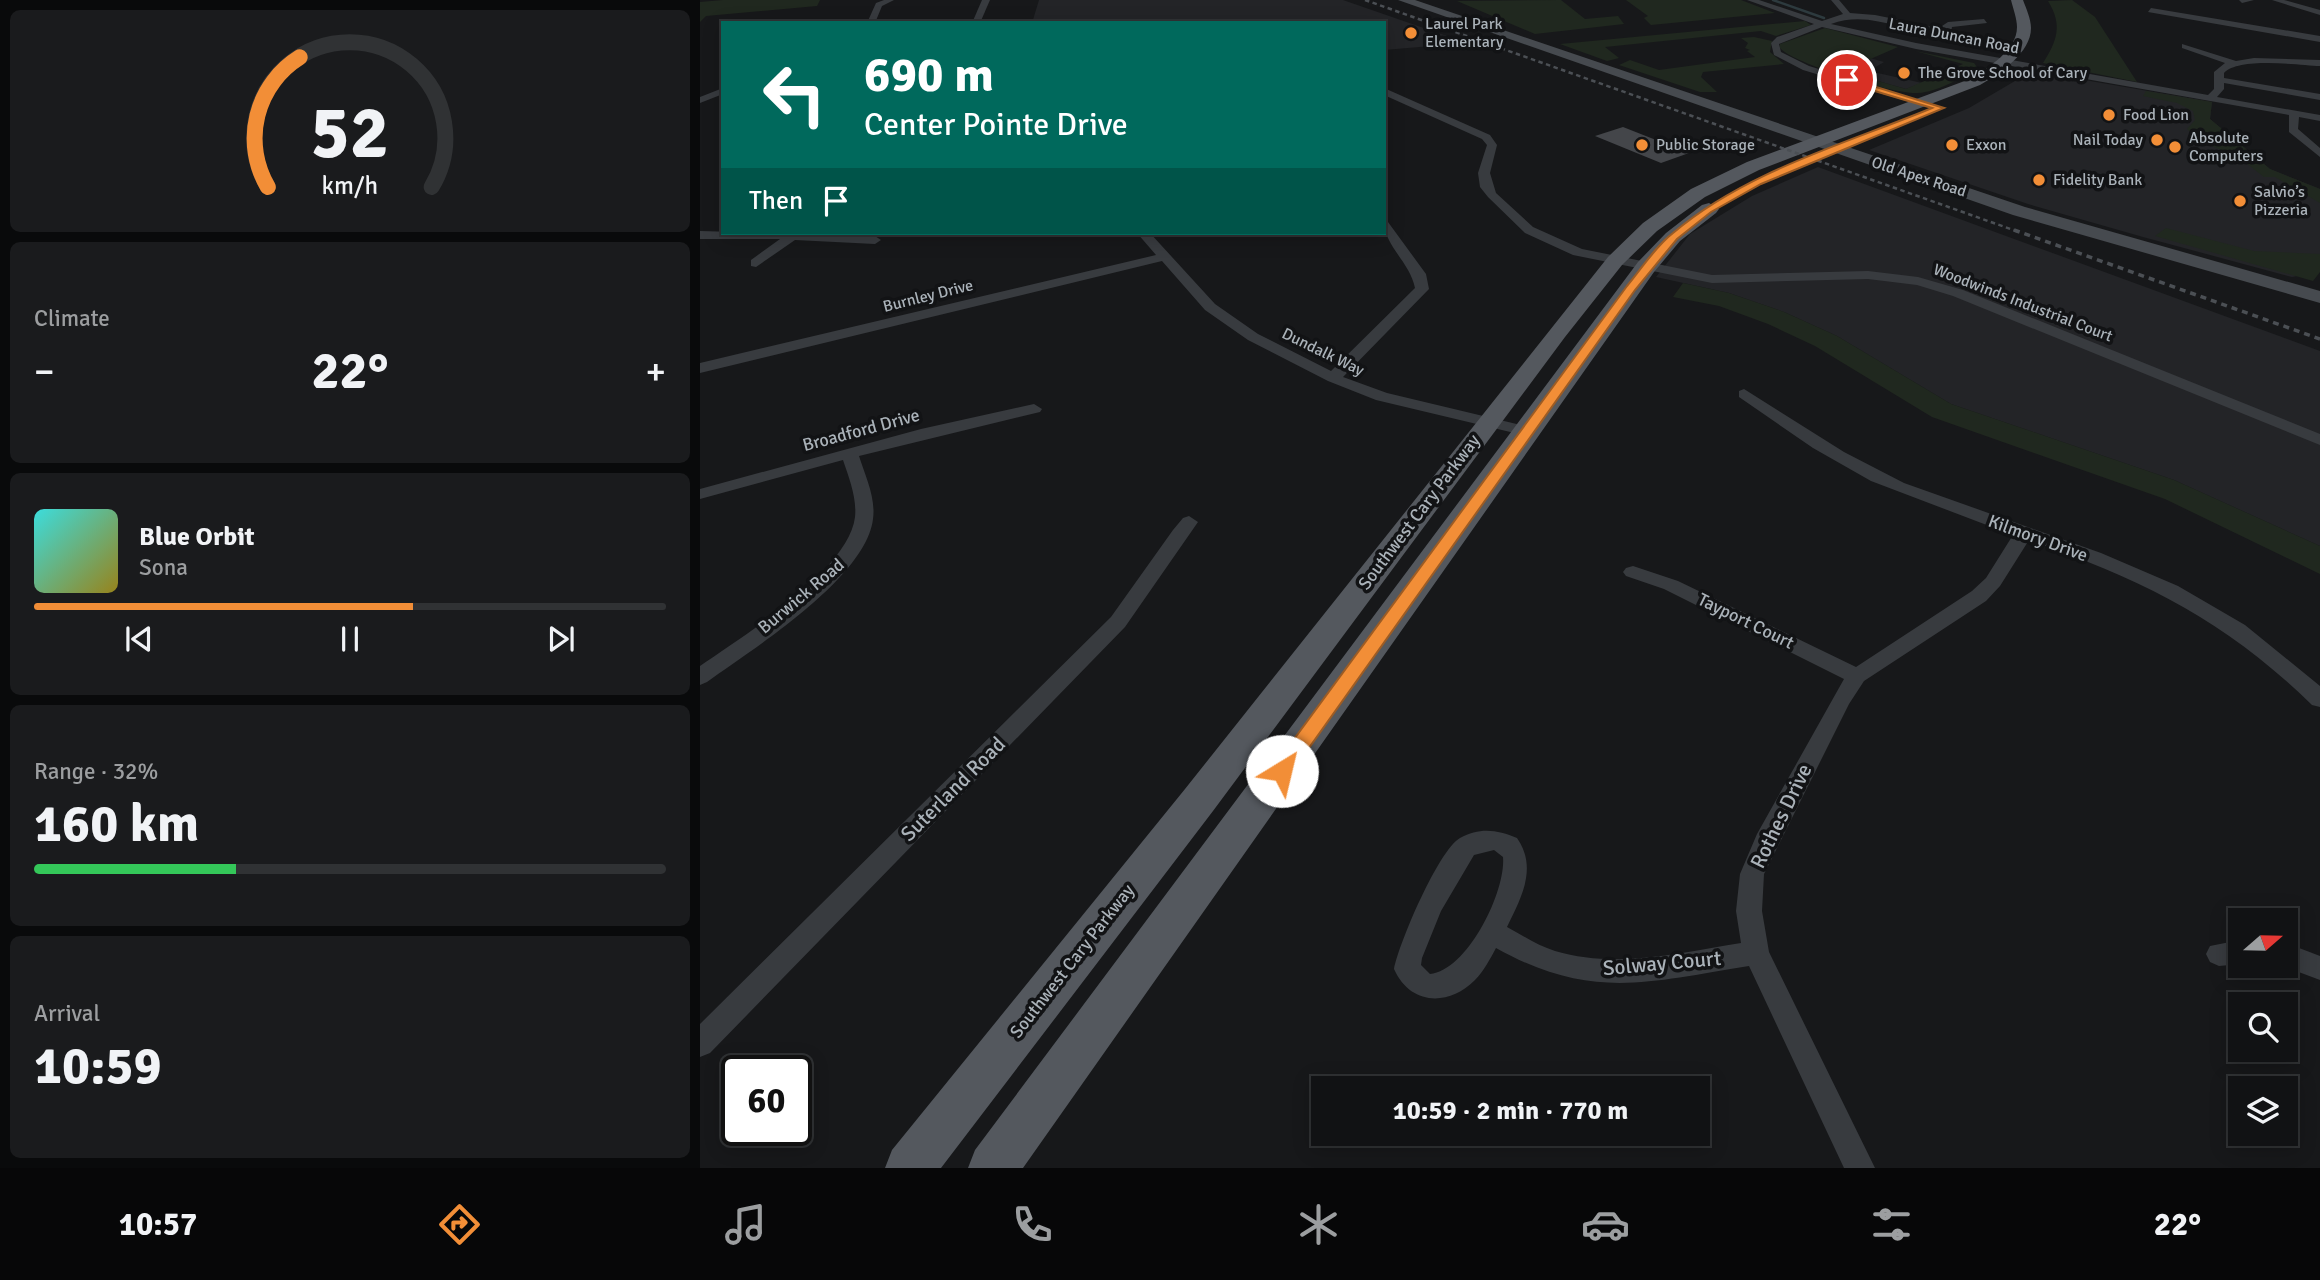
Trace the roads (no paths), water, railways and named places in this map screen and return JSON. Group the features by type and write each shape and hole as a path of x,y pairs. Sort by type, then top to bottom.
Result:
{"main road":[{"name":"Old Apex Road","path":"1404,0 2019,211 2320,297"},
{"name":"Southwest Cary Parkway","path":"1932,105 2005,62 2021,42 2024,27 2017,0"},
{"name":"Southwest Cary Parkway","path":"910,1168 1190,811 1488,422 1631,264 1723,201 1828,146 1932,105 1988,89 2028,61"},
{"name":"Southwest Cary Parkway","path":"993,1168 1527,431 1631,264"}],"street":[{"path":"872,21 879,5 890,0"},
{"path":"977,21 985,0"},
{"name":"Laura Duncan Road","path":"1751,0 1825,25 2005,62 2028,61 2320,118"},
{"path":"1835,0 1848,15"},
{"path":"2276,0 2320,13"},
{"path":"2151,10 2320,38"},
{"path":"1932,105 1796,65 1775,50 1780,39 1848,15 1922,27 1984,21"},
{"path":"2185,46 2233,63 2320,63"},
{"path":"2211,98 2220,89 2221,68 2233,63"},
{"path":"2221,80 2320,97"},
{"path":"700,100 721,92"},
{"path":"1386,92 1403,99"},
{"path":"1386,105 1403,99"},
{"name":"Woodwinds Industrial Court","path":"1403,99 1486,136 1492,145 1484,173 1486,187 1529,230 1567,249 1631,264 1728,280 1849,275 1918,281 1958,293 2320,440"},
{"path":"2294,114 2293,130 2320,154"},
{"path":"1333,378 1422,289 1419,274 1386,228"},
{"path":"700,235 793,235 875,240"},
{"path":"756,263 793,235"},
{"name":"Dundalk Way","path":"1145,235 1210,307 1235,327 1333,378 1393,400 1527,431"},
{"name":"Burnley Drive","path":"700,368 1164,257"},
{"name":"Kilmory Drive","path":"1744,394 1830,453 1860,469 1899,487 2119,567 2207,610 2259,645 2320,699"},
{"name":"Broadford Drive","path":"700,494 849,452 1034,409"},
{"name":"Burwick Road","path":"700,677 802,600 833,574 849,555 864,521 849,452"},
{"name":"Suterland Road","path":"700,1043 1118,622 1138,598 1164,552 1189,522"},
{"name":"Rothes Drive","path":"1860,1168 1756,953 1749,911 1752,874 1766,841 1840,700 1857,676 1979,596 1993,582 2024,533"},
{"name":"Tayport Court","path":"1633,572 1671,585 1857,676"},
{"path":"1489,839 1500,841 1513,852 1518,863 1516,879 1491,932 1461,978 1444,987 1425,987 1407,969 1408,955 1416,933 1465,848 1489,839"},
{"name":"Solway Court","path":"1491,932 1553,962 1594,970 1660,967 1756,953"},
{"path":"2298,960 2320,968"}],"waterway":[{"path":"1773,0 1824,18"}],"railway":[{"path":"1365,0 2019,232"},
{"path":"2014,230 2320,339"}],"place":[{"name":"Laurel Park Elementary","path":"1411,33"},
{"name":"The Grove School of Cary","path":"1904,73"},
{"name":"Food Lion","path":"2109,115"},
{"name":"Nail Today","path":"2157,140"},
{"name":"Public Storage","path":"1642,145"},
{"name":"Exxon","path":"1952,145"},
{"name":"Absolute Computers","path":"2175,147"},
{"name":"Fidelity Bank","path":"2039,180"},
{"name":"Salvio’s Pizzeria","path":"2240,201"}]}
